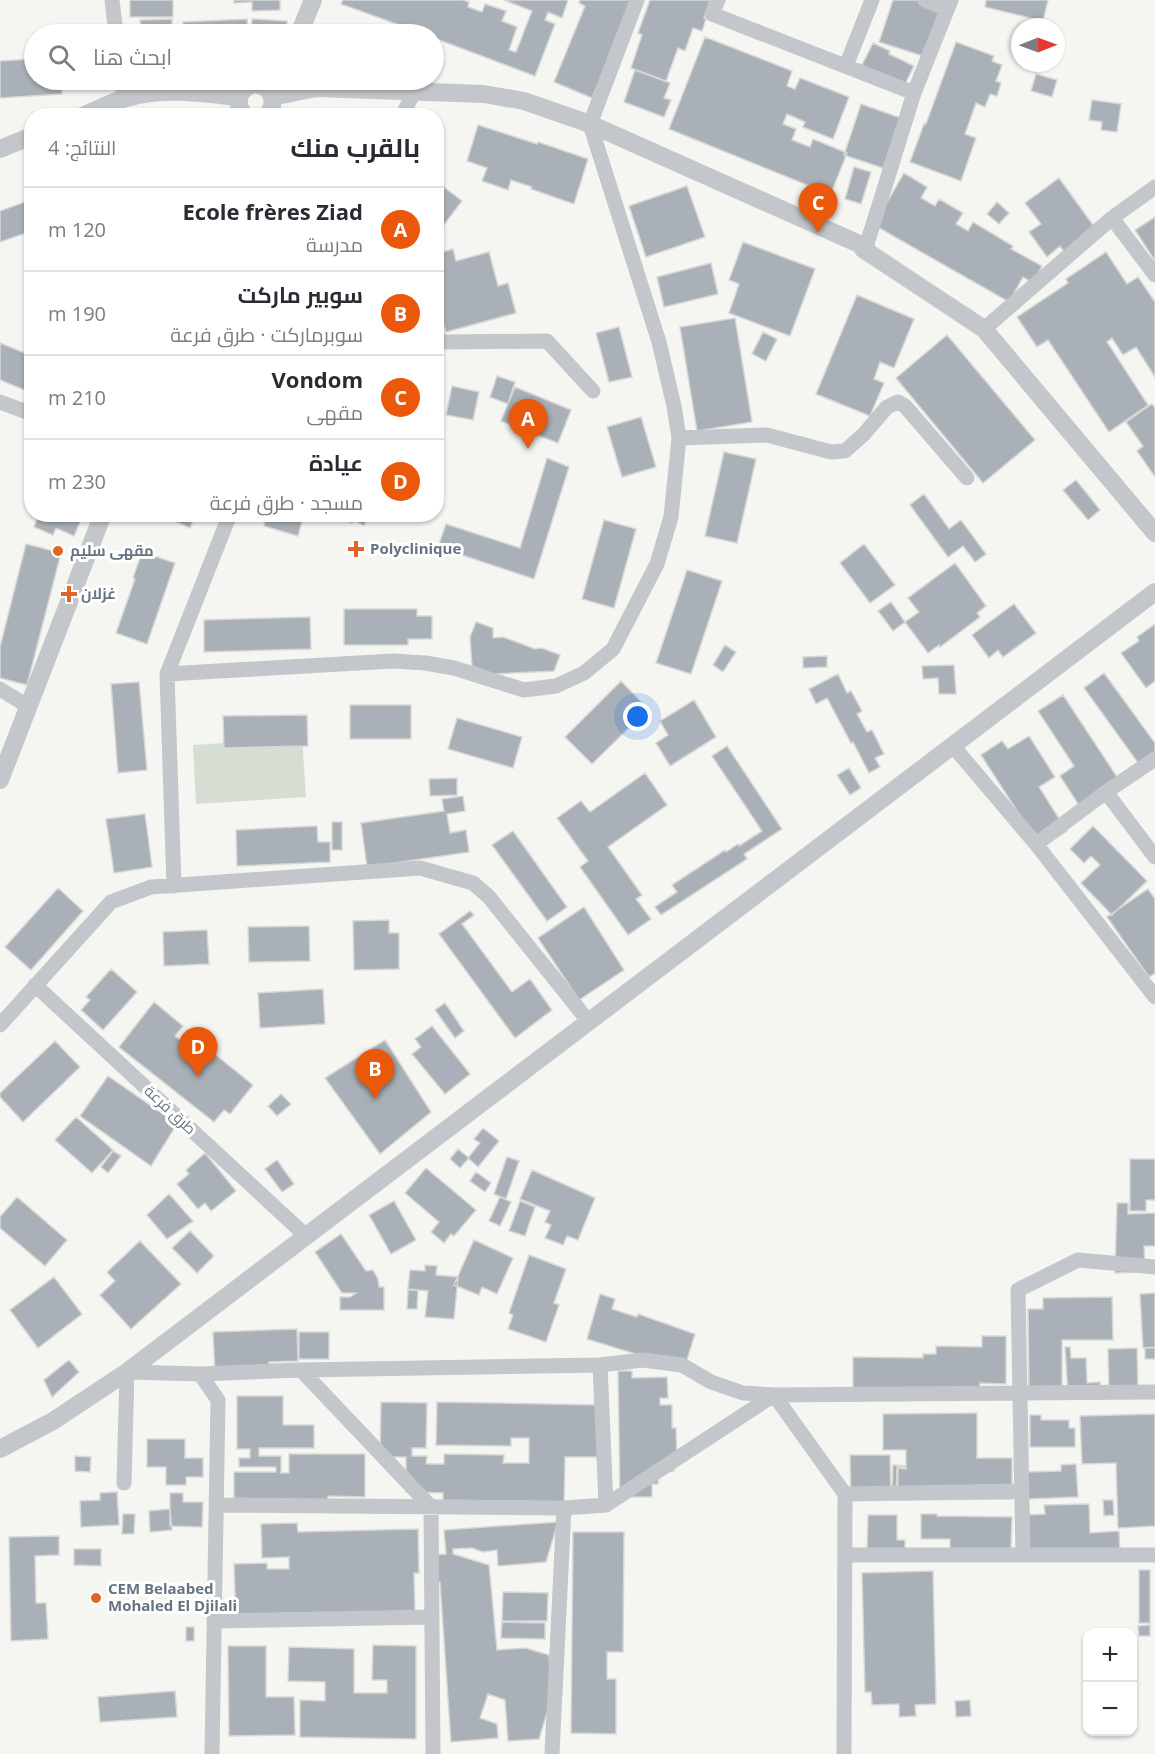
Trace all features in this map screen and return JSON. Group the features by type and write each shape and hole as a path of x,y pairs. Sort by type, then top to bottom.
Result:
{"street":[{"path":"112,0 115,24"},
{"path":"303,24 313,0"},
{"path":"167,674 393,661 454,668 524,690 556,686 584,673 613,649 657,564 671,517 679,438 659,342 590,124 637,0"},
{"path":"718,0 712,14 914,93"},
{"path":"846,66 872,0"},
{"path":"925,0 949,4 914,93 866,247 863,249 984,329 1155,533"},
{"path":"123,90 124,98"},
{"path":"240,108 239,97 243,90"},
{"path":"271,108 272,90"},
{"path":"365,90 498,95 524,101 590,124 866,247"},
{"path":"101,108 124,98 170,91 239,97"},
{"path":"406,108 414,92"},
{"path":"0,149 24,139"},
{"path":"984,329 1112,218 1155,187"},
{"path":"1112,218 1155,275"},
{"path":"444,341 547,341 593,392"},
{"path":"0,402 24,411"},
{"path":"679,438 767,435 831,452 845,451 864,434 887,407 898,402 905,406 967,478"},
{"path":"0,780 99,522"},
{"path":"174,886 167,674 227,522"},
{"path":"0,1449 53,1421 127,1372 1155,592"},
{"path":"0,689 29,707"},
{"path":"953,746 1036,844 1155,997"},
{"path":"1036,844 1155,759"},
{"path":"1106,792 1155,856"},
{"path":"0,1025 111,902 151,887 420,868 449,874 473,883 489,897 589,1022"},
{"name":"طرق فرعة","path":"35,985 305,1235"},
{"path":"1023,1555 1018,1290 1078,1260 1155,1267"},
{"path":"127,1372 200,1374 600,1365 643,1360 682,1365 711,1382 743,1393 774,1395 1155,1392"},
{"path":"600,1365 606,1505"},
{"path":"301,1370 431,1506 433,1754"},
{"path":"124,1483 127,1372"},
{"path":"200,1374 218,1400 212,1754"},
{"path":"774,1395 845,1494 844,1754"},
{"path":"217,1505 564,1508 606,1505 774,1395"},
{"path":"845,1494 1021,1491"},
{"path":"552,1754 564,1508"},
{"path":"845,1555 1155,1555"},
{"path":"215,1621 432,1617"}],"shaded area":[{"path":"302,738 306,797 196,804 193,745"}],"building":[{"path":"130,0 173,0 173,17 130,17"},
{"path":"234,0 280,0 280,10 252,11 252,2 234,3"},
{"path":"343,0 463,0 469,2 468,7 482,12 485,4 506,11 502,21 517,27 509,50 516,52 532,11 504,0 568,0 562,18 548,12 545,20 555,24 535,76 444,42 444,24 396,24 341,4"},
{"path":"580,0 633,0 592,98 554,82 585,6 579,3"},
{"path":"650,0 710,0 702,31 693,28 685,51 678,48 666,81 631,68 642,35 638,33"},
{"path":"893,0 945,0 926,57 879,42"},
{"path":"986,0 1048,0 1044,18 1031,18 985,7"},
{"path":"172,19 172,24 140,24 140,20"},
{"path":"247,19 247,24 183,24 183,22"},
{"path":"252,19 287,21 287,24 252,24"},
{"path":"705,37 792,71 787,86 795,89 800,78 849,97 833,139 803,127 805,122 787,114 783,124 796,129 792,140 810,147 813,139 847,153 832,191 819,185 817,189 669,129"},
{"path":"956,42 994,56 992,61 1002,65 996,81 1001,83 997,96 990,94 985,107 976,103 965,134 976,138 961,181 910,162"},
{"path":"873,43 914,66 902,90 860,69"},
{"path":"24,60 24,90 62,90 62,94 0,98 0,61"},
{"path":"635,70 670,83 664,98 671,100 664,117 624,102"},
{"path":"1036,74 1057,80 1052,97 1031,91"},
{"path":"1092,100 1121,104 1117,132 1101,130 1102,122 1089,120"},
{"path":"861,104 901,118 883,168 844,155"},
{"path":"478,125 588,159 574,204 511,180 508,190 482,181 487,168 467,161"},
{"path":"854,167 871,172 861,204 845,199"},
{"path":"904,173 927,187 921,198 935,206 939,199 963,213 956,224 968,231 973,222 1013,246 1011,249 1042,266 1033,283 1023,277 1009,302 874,225"},
{"path":"1059,178 1098,232 1066,254 1060,246 1047,257 1029,232 1041,224 1025,203"},
{"path":"687,186 705,237 646,257 629,206"},
{"path":"444,187 462,201 444,225"},
{"path":"24,202 24,234 0,242 0,211"},
{"path":"997,202 1009,213 999,224 987,214"},
{"path":"1155,217 1155,261 1135,230"},
{"path":"743,242 815,269 790,336 729,313 739,284 729,280"},
{"path":"453,249 456,261 489,252 498,286 508,283 516,313 446,332 444,325 444,252"},
{"path":"1106,252 1127,284 1138,277 1155,302 1155,377 1136,347 1123,355 1112,338 1107,342 1148,405 1109,432 1048,340 1037,347 1017,317 1068,283 1066,279"},
{"path":"711,263 718,294 664,307 657,277"},
{"path":"857,295 914,319 894,368 880,362 874,379 884,383 870,416 816,394"},
{"path":"735,318 752,422 697,431 680,327"},
{"path":"619,327 632,377 609,382 596,333"},
{"path":"763,332 777,339 766,361 752,354"},
{"path":"947,335 1035,440 983,483 896,378"},
{"path":"0,343 24,353 24,390 0,380"},
{"path":"497,376 515,382 508,404 490,397"},
{"path":"452,386 479,392 473,420 446,415"},
{"path":"515,387 571,410 558,443 501,421"},
{"path":"1152,404 1155,408 1155,477 1137,451 1143,446 1126,422"},
{"path":"641,417 656,467 622,477 607,427"},
{"path":"724,452 756,459 737,543 705,536"},
{"path":"547,458 569,467 534,579 438,547 446,524 520,548"},
{"path":"1076,480 1100,510 1088,520 1063,490"},
{"path":"924,494 949,529 961,520 986,554 975,562 963,546 948,557 910,505"},
{"path":"604,520 636,529 614,608 582,599"},
{"path":"36,522 80,522 74,536 56,528 53,535 34,527"},
{"path":"177,522 193,522 190,528"},
{"path":"265,522 302,522 298,536 264,526"},
{"path":"26,544 61,553 27,685 0,678 0,647"},
{"path":"864,544 895,585 870,603 840,563"},
{"path":"142,552 175,563 147,644 116,633"},
{"path":"955,563 986,606 977,613 980,617 940,647 939,645 928,653 905,622 919,612 908,598"},
{"path":"687,570 722,581 691,674 656,663"},
{"path":"891,602 905,622 893,631 878,611"},
{"path":"1014,604 1036,633 1003,657 998,650 989,658 972,635"},
{"path":"344,609 417,609 417,616 432,616 432,639 408,639 408,645 344,645"},
{"path":"310,617 311,649 204,652 204,620"},
{"path":"476,622 493,628 493,638 503,637 535,649 542,648 560,655 554,671 493,674 472,666 470,637"},
{"path":"1155,624 1155,681 1146,688 1121,653 1139,641 1137,637"},
{"path":"725,645 736,652 723,672 713,665"},
{"path":"827,656 827,667 803,668 803,657"},
{"path":"954,665 956,694 939,694 938,678 923,679 922,666"},
{"path":"1104,673 1155,743 1155,762 1144,771 1084,688"},
{"path":"838,674 847,693 851,691 862,711 857,714 867,732 872,730 884,754 875,758 880,767 869,773 827,698 816,704 809,689"},
{"path":"621,681 648,709 592,764 565,737"},
{"path":"139,682 147,770 118,773 111,684"},
{"path":"1063,695 1121,783 1084,813 1060,776 1074,766 1038,711"},
{"path":"694,700 716,737 670,766 656,743 668,735 660,721"},
{"path":"350,705 411,705 411,739 350,739"},
{"path":"307,715 308,746 224,748 223,716"},
{"path":"457,718 522,737 513,768 448,749"},
{"path":"1029,736 1055,777 1039,787 1067,831 1041,848 981,755 1002,741 1008,749"},
{"path":"727,746 782,829 744,854 747,859 661,915 655,907 677,892 672,885 725,850 726,852 738,844 739,846 762,831 712,756"},
{"path":"849,768 861,788 850,795 837,775"},
{"path":"645,773 667,805 608,847 642,895 636,899 651,919 628,935 580,867 588,861 557,818 581,801 590,812"},
{"path":"457,778 457,795 430,796 429,779"},
{"path":"463,796 465,811 447,814 450,833 466,830 469,852 367,867 361,823 444,811 442,799"},
{"path":"145,814 152,867 114,873 106,819"},
{"path":"332,822 342,822 342,850 332,850"},
{"path":"317,826 318,842 330,842 330,862 237,866 236,830"},
{"path":"1093,826 1147,881 1112,915 1081,883 1100,865 1091,856 1084,863 1070,849"},
{"path":"513,831 567,907 547,921 492,845"},
{"path":"58,888 83,911 31,970 5,947"},
{"path":"1148,889 1155,899 1155,973 1149,977 1107,917"},
{"path":"584,907 624,970 579,1000 538,938"},
{"path":"470,911 474,915 462,924 512,992 530,979 552,1010 515,1038 439,934"},
{"path":"389,920 389,933 399,933 399,969 354,970 353,921"},
{"path":"309,926 310,961 249,962 248,927"},
{"path":"207,930 209,964 164,966 163,932"},
{"path":"111,969 137,992 103,1030 81,1010 90,1000 86,997"},
{"path":"323,989 325,1024 260,1028 258,993"},
{"path":"154,1002 183,1026 175,1036 194,1051 201,1043 253,1085 230,1114 224,1110 214,1122 119,1047"},
{"path":"445,1003 464,1031 455,1038 435,1010"},
{"path":"432,1026 470,1074 445,1094 412,1054 421,1047 415,1039"},
{"path":"385,1040 431,1112 380,1154 325,1078"},
{"path":"55,1041 80,1067 23,1122 0,1097 0,1093"},
{"path":"108,1076 177,1124 151,1166 80,1116"},
{"path":"281,1094 291,1104 277,1116 268,1106"},
{"path":"76,1117 113,1150 92,1173 55,1140"},
{"path":"483,1128 499,1141 478,1167 468,1158 480,1143 474,1139"},
{"path":"458,1149 469,1158 460,1168 450,1159"},
{"path":"113,1151 121,1156 108,1173 101,1167"},
{"path":"205,1153 236,1191 211,1211 205,1203 198,1209 177,1184 189,1174 186,1170"},
{"path":"507,1157 519,1161 506,1199 494,1194"},
{"path":"1130,1159 1155,1159 1155,1200 1146,1200 1146,1211 1130,1211"},
{"path":"277,1160 294,1184 282,1192 265,1169"},
{"path":"426,1168 476,1210 454,1236 451,1234 444,1243 431,1232 439,1222 405,1193"},
{"path":"532,1170 595,1198 578,1240 567,1236 563,1245 545,1238 551,1225 545,1222 550,1211 520,1199"},
{"path":"476,1172 491,1183 485,1192 470,1181"},
{"path":"169,1194 193,1221 167,1239 147,1215"},
{"path":"17,1197 67,1240 45,1266 0,1228 0,1217"},
{"path":"500,1197 511,1202 500,1226 489,1221"},
{"path":"394,1201 416,1240 391,1254 369,1215"},
{"path":"520,1201 535,1207 525,1236 509,1231"},
{"path":"1117,1203 1128,1203 1128,1214 1155,1213 1155,1246 1144,1246 1145,1272 1115,1273"},
{"path":"190,1231 214,1256 197,1273 172,1248"},
{"path":"341,1234 366,1271 373,1270 379,1287 384,1287 384,1310 340,1310 340,1297 350,1297 356,1293 342,1293 315,1252"},
{"path":"474,1240 513,1258 497,1294 482,1287 479,1295 454,1285"},
{"path":"140,1241 181,1284 131,1329 100,1295 115,1281 107,1272"},
{"path":"529,1255 566,1269 554,1303 559,1305 546,1342 508,1329 513,1315 509,1313"},
{"path":"425,1265 437,1266 436,1275 458,1277 454,1319 425,1317 428,1291 408,1289 410,1270 425,1271"},
{"path":"54,1277 82,1314 38,1348 10,1310"},
{"path":"408,1290 418,1290 417,1309 407,1309"},
{"path":"1155,1293 1155,1347 1143,1348 1140,1294"},
{"path":"600,1294 615,1299 612,1309 637,1317 638,1314 695,1334 684,1369 587,1339"},
{"path":"1112,1297 1113,1340 1062,1340 1062,1396 1029,1396 1028,1309 1043,1309 1043,1298"},
{"path":"297,1329 298,1361 269,1362 269,1372 215,1374 213,1332"},
{"path":"299,1332 329,1332 329,1359 299,1359"},
{"path":"982,1336 1006,1336 1006,1384 980,1383 979,1396 853,1393 853,1357 923,1358 923,1354 936,1354 936,1346 982,1347"},
{"path":"1065,1347 1070,1347 1071,1358 1086,1358 1087,1383 1100,1382 1101,1392 1068,1394"},
{"path":"1137,1348 1138,1391 1109,1392 1108,1349"},
{"path":"1145,1348 1155,1348 1155,1359 1145,1359"},
{"path":"69,1360 79,1372 52,1397 44,1380"},
{"path":"618,1371 632,1371 632,1378 667,1377 668,1398 660,1398 660,1405 672,1405 672,1428 676,1428 677,1458 674,1458 674,1471 658,1471 658,1484 652,1484 652,1497 620,1497"},
{"path":"237,1396 283,1396 283,1425 314,1425 314,1448 259,1448 259,1456 281,1456 281,1473 289,1473 289,1454 365,1454 365,1497 328,1496 328,1504 234,1498 234,1472 276,1472 276,1467 239,1467 239,1458 250,1458 250,1449 237,1449"},
{"path":"381,1402 427,1403 426,1448 412,1448 412,1456 427,1456 426,1464 444,1464 444,1454 504,1455 503,1463 529,1463 529,1438 511,1438 511,1446 436,1445 437,1402 599,1405 598,1457 565,1457 564,1509 443,1506 443,1493 406,1492 406,1457 380,1457"},
{"path":"977,1413 977,1458 1012,1458 1012,1499 898,1500 898,1468 906,1469 906,1450 883,1450 883,1414"},
{"path":"1155,1414 1155,1526 1118,1528 1116,1463 1082,1464 1080,1416"},
{"path":"1030,1415 1041,1415 1041,1420 1069,1420 1069,1428 1075,1428 1075,1447 1030,1447"},
{"path":"147,1439 185,1439 185,1458 203,1458 203,1477 186,1477 186,1485 166,1485 166,1467 147,1467"},
{"path":"850,1455 890,1455 891,1498 851,1499"},
{"path":"75,1456 91,1457 90,1472 75,1471"},
{"path":"1076,1464 1078,1497 1027,1499 1026,1472 1061,1471 1061,1465"},
{"path":"893,1465 906,1466 897,1467 896,1498 892,1498"},
{"path":"117,1492 119,1525 81,1527 80,1501 100,1500 100,1493"},
{"path":"170,1493 183,1493 183,1502 203,1502 202,1527 170,1526"},
{"path":"1103,1500 1113,1500 1114,1515 1104,1516"},
{"path":"1089,1504 1090,1533 1119,1531 1120,1555 1027,1553 1026,1515 1045,1514 1044,1505"},
{"path":"170,1509 172,1530 150,1532 149,1511"},
{"path":"123,1514 135,1514 134,1534 122,1534"},
{"path":"921,1514 1012,1517 1011,1548 950,1560 950,1539 921,1539"},
{"path":"868,1515 897,1515 897,1540 905,1540 905,1552 867,1551"},
{"path":"558,1522 546,1562 498,1566 497,1550 483,1552 472,1548 453,1549 453,1554 489,1565 497,1650 525,1648 549,1655 551,1684 556,1683 539,1739 508,1741 505,1700 488,1694 480,1718 497,1724 498,1738 451,1742 440,1582 433,1580 431,1555 446,1554 444,1530"},
{"path":"297,1523 298,1532 418,1529 419,1573 414,1573 415,1612 236,1621 234,1564 267,1563 267,1569 289,1569 289,1557 262,1558 261,1524"},
{"path":"573,1532 624,1532 623,1652 607,1652 607,1679 616,1679 616,1734 571,1733"},
{"path":"59,1536 59,1555 35,1556 36,1603 46,1603 48,1639 11,1641 9,1537"},
{"path":"74,1549 101,1549 101,1566 74,1565"},
{"path":"1139,1570 1150,1570 1150,1623 1139,1623"},
{"path":"933,1571 936,1704 915,1705 916,1716 899,1717 899,1704 872,1705 871,1692 865,1692 862,1573"},
{"path":"503,1592 548,1593 547,1621 502,1621"},
{"path":"502,1622 545,1623 545,1639 501,1638"},
{"path":"1150,1625 1150,1636 1139,1636 1138,1626"},
{"path":"186,1627 194,1627 194,1641 186,1641"},
{"path":"373,1645 416,1646 416,1739 300,1737 300,1700 325,1701 325,1682 288,1681 289,1647 354,1649 354,1693 387,1693 387,1680 372,1680"},
{"path":"228,1646 266,1646 266,1697 294,1697 295,1735 229,1736"},
{"path":"175,1691 177,1717 100,1722 98,1697"},
{"path":"970,1700 971,1716 956,1717 955,1701"}],"place":[{"name":"Vondom","path":"818,233"},
{"name":"Ecole frères Ziad","path":"528,449"},
{"name":"Polyclinique","path":"356,549"},
{"name":"مقهى سليم","path":"58,551"},
{"name":"غزلان","path":"69,594"},
{"name":"عيادة","path":"198,1077"},
{"name":"سوبير ماركت","path":"375,1099"},
{"name":"CEM Belaabed Mohaled El Djilali","path":"96,1598"}]}
